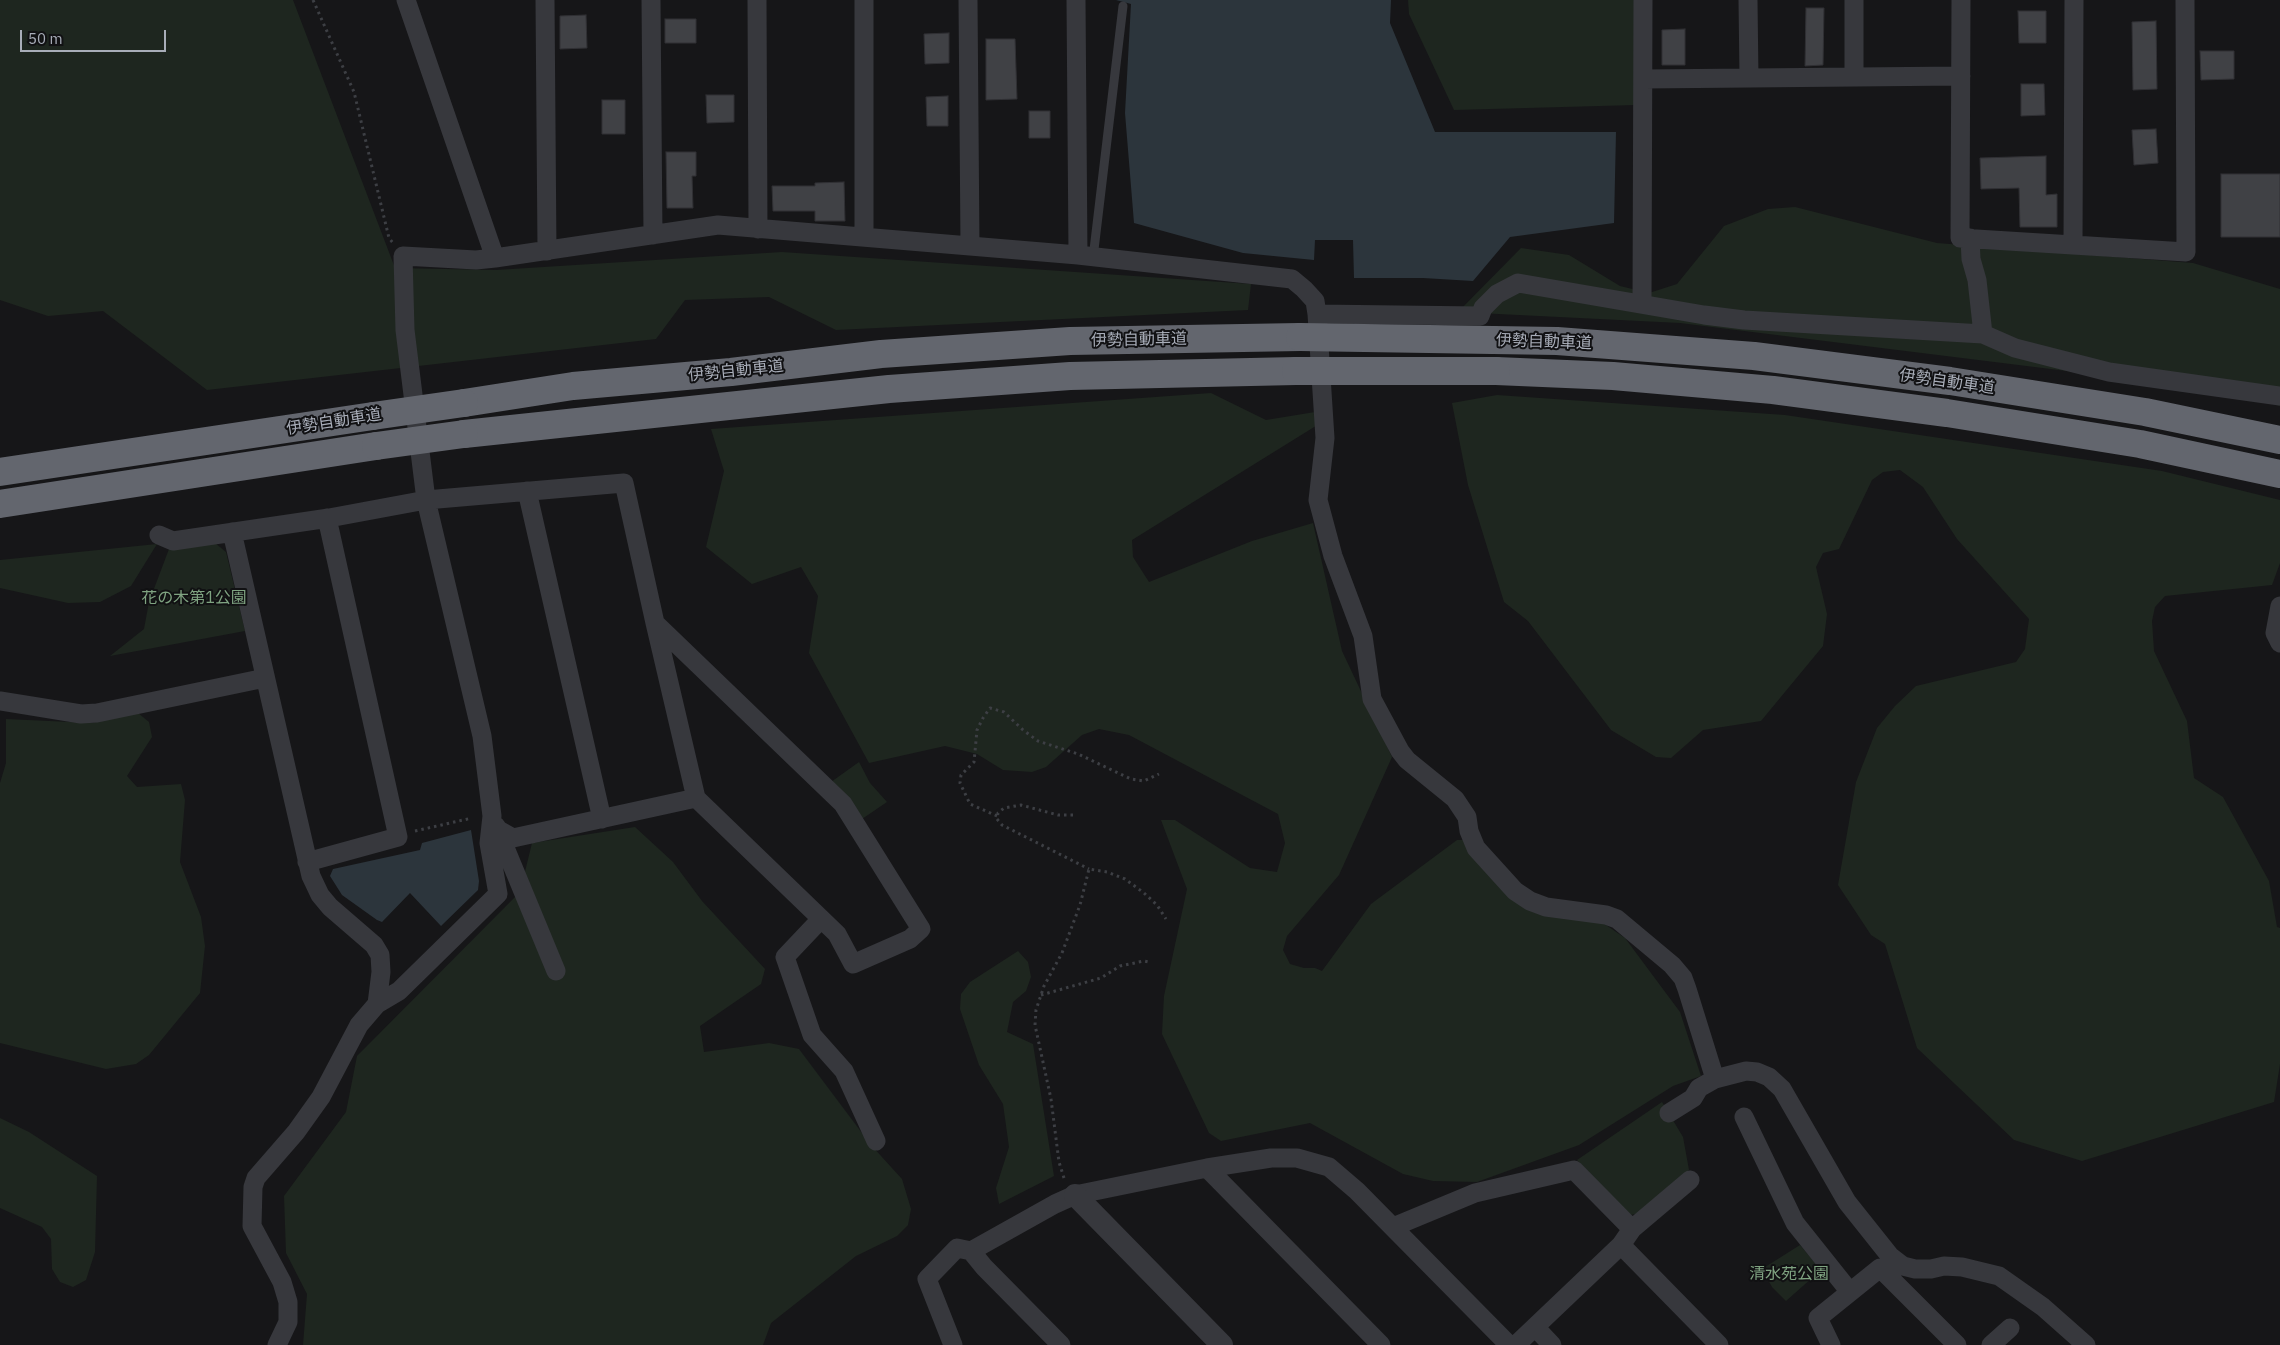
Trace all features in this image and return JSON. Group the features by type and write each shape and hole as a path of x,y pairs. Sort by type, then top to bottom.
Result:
{"highway":[{"name":"伊勢自動車道","path":"0,472 573,386 731,372 881,354 1070,341 1300,337 1567,342 1764,358 1950,381 2145,412 2280,440"},
{"name":"伊勢自動車道","path":"0,504 464,434 889,389 1070,376 1296,371 1496,371 1612,376 1773,390 1947,414 2140,444 2280,474"}],"street":[{"path":"406,0 495,258"},
{"path":"545,0 547,251"},
{"path":"651,0 653,235"},
{"path":"757,0 758,229"},
{"path":"864,0 864,237"},
{"path":"968,0 970,246"},
{"path":"1076,0 1085,257"},
{"path":"1642,304 1643,0"},
{"path":"1748,0 1749,78"},
{"path":"1854,0 1854,76"},
{"path":"1961,0 1960,238 2186,252 2185,0"},
{"path":"2073,244 2074,0"},
{"path":"1644,79 1961,76"},
{"path":"277,1345 288,1322 288,1302 282,1282 252,1226 252,1187 256,1178 296,1132 321,1097 359,1025 377,1004 399,991 498,894 490,844 482,736 426,500 405,330 403,256 476,260 718,225 1085,257 1292,280 1304,288 1315,301 1317,314 1325,438 1318,500 1333,556 1362,636 1372,699 1383,722 1407,760 1455,799 1462,807 1467,817 1469,830 1476,848 1515,891 1530,902 1546,907 1606,915 1617,920 1678,971 1687,989 1715,1079"},
{"path":"1970,238 1971,259 1976,280 1983,334"},
{"path":"1317,314 1480,316 1483,308 1496,294 1518,283 1704,316 1983,334 2015,348 2109,372 2280,396"},
{"path":"159,535 173,541 327,518 426,500 624,483 655,623 696,798 837,934 853,964 910,939 921,930 843,804 655,623"},
{"path":"527,491 602,819"},
{"path":"307,862 398,838 327,518"},
{"path":"232,532 310,876 320,895 330,907 374,945 380,955 381,972 377,1004"},
{"path":"2280,606 2275,633 2280,643"},
{"path":"0,701 81,714 97,713 264,678"},
{"path":"488,821 513,838 696,798"},
{"path":"488,821 556,971"},
{"path":"820,919 785,957 812,1035 844,1071 876,1141"},
{"path":"1669,1113 1693,1098 1699,1088 1715,1079 1746,1071 1769,1076 1782,1089 1847,1202 1877,1242 1902,1266 1924,1270 1944,1266 1999,1276 2043,1307 2086,1345"},
{"path":"1744,1117 1795,1223 1850,1292"},
{"path":"971,1251 1072,1196 1206,1168 1271,1158 1298,1158 1315,1161 1330,1167 1509,1345"},
{"path":"1206,1168 1381,1345"},
{"path":"1393,1228 1475,1193 1574,1170 1632,1229"},
{"path":"1516,1345 1621,1245 1632,1229 1690,1180"},
{"path":"1072,1196 1222,1345"},
{"path":"1621,1245 1718,1345"},
{"path":"953,1345 927,1279 957,1248 971,1251 984,1267 1061,1345"},
{"path":"1831,1345 1818,1318 1880,1268 1957,1345"},
{"path":"1534,1327 1552,1345"},
{"path":"1991,1345 2010,1328"}],"lane":[{"path":"1085,257 1123,6"}],"path":[{"path":"313,0 354,92 389,238 403,256"},
{"path":"1158,774 1144,781 1131,779 1078,754 1038,741 1022,730 1004,712 990,708 982,718 977,730 974,762 961,775 960,783 970,804 997,816 1002,825 1089,869 1107,872 1125,879 1144,892 1157,905 1166,919"},
{"path":"997,816 1004,808 1020,805 1058,815 1073,815"},
{"path":"397,835 488,821"},
{"path":"1072,1196 1059,1162 1051,1098 1035,1025 1036,1010 1041,995 1065,945 1080,905 1089,869"},
{"path":"1041,995 1100,978 1120,966 1144,960 1150,962"}],"green space":[{"path":"0,0 293,0 395,268 496,270 782,252 1251,284 1248,310 836,330 769,297 685,300 656,339 207,390 103,311 48,316 0,300"},
{"path":"1408,0 1634,0 1636,105 1454,110 1409,14"},
{"path":"1795,207 1937,243 2193,263 2280,289 2280,406 2220,390 1680,323 1458,312 1521,248 1569,255 1620,286 1649,293 1677,284 1724,226 1768,209"},
{"path":"1211,393 1266,420 1315,412 1319,424 1132,540 1133,557 1149,582 1252,541 1313,523 1342,651 1392,757 1339,875 1287,936 1283,950 1290,964 1322,971 1371,904 1457,840 1464,840 1498,882 1600,921 1625,938 1680,1012 1701,1076 1673,1086 1579,1145 1477,1182 1433,1181 1403,1174 1310,1123 1221,1141 1209,1133 1162,1034 1164,996 1187,889 1161,820 1175,820 1250,868 1277,872 1285,843 1278,814 1129,735 1099,729 1082,735 1046,767 1032,772 1003,770 977,754 945,746 869,763 809,653 818,596 801,567 752,584 706,547 724,471 711,429"},
{"path":"1497,395 1785,415 2162,471 2280,500 2280,563 2272,585 2165,596 2155,607 2152,621 2154,651 2187,721 2194,778 2223,797 2269,881 2277,927 2280,928 2280,1064 2274,1102 2082,1161 2014,1140 1917,1048 1885,944 1871,935 1838,885 1856,782 1877,728 1895,706 1916,686 2016,662 2025,649 2029,619 1957,539 1923,487 1900,470 1883,472 1872,480 1839,549 1823,553 1816,567 1827,614 1823,646 1761,721 1703,730 1671,758 1656,757 1611,730 1528,621 1504,602 1468,485 1452,403"},
{"name":"花の木第1公園","path":"215,543 226,552 245,631 110,656 144,629 149,602 169,549"},
{"path":"157,544 131,586 100,602 68,603 0,588 0,560"},
{"path":"138,713 149,722 152,737 127,776 137,787 181,784 185,800 180,862 201,917 205,946 200,993 149,1055 136,1064 106,1069 0,1043 0,783 6,763 6,719 92,723"},
{"path":"859,762 870,783 887,802 862,819 831,782"},
{"path":"635,827 673,862 702,901 765,969 761,984 700,1026 704,1052 769,1043 799,1049 871,1145 902,1179 911,1209 908,1225 897,1236 856,1256 771,1323 763,1345 303,1345 307,1294 286,1253 284,1196 346,1112 357,1056 520,892 532,843"},
{"path":"1018,951 1028,962 1031,977 1026,991 1013,1002 1007,1032 1033,1044 1054,1176 999,1204 996,1188 1009,1147 1003,1104 979,1065 960,1009 961,994 970,982"},
{"path":"1662,1102 1683,1137 1689,1170 1637,1214 1630,1215 1577,1160"},
{"path":"0,1118 29,1132 97,1176 95,1252 86,1280 73,1287 60,1282 52,1269 51,1239 42,1227 0,1208"},
{"name":"清水苑公園","path":"1800,1245 1821,1270 1786,1301 1772,1287 1762,1269"}],"shaded area":[{"path":"1116,0 1391,0 1390,23 1435,132 1616,132 1614,223 1510,237 1473,281 1423,278 1354,278 1353,240 1315,240 1314,260 1243,253 1134,223 1125,113 1131,4"},
{"path":"471,830 479,881 478,890 441,926 410,893 382,922 377,920 342,895 330,876 333,869 420,850 422,843"}],"building":[{"path":"1806,8 1824,8 1823,65 1805,66"},
{"path":"2018,11 2046,11 2046,43 2019,43"},
{"path":"586,15 587,48 560,49 560,16"},
{"path":"665,19 696,19 696,43 665,43"},
{"path":"2156,21 2157,89 2133,90 2132,22"},
{"path":"1685,29 1685,65 1662,65 1662,30"},
{"path":"949,33 949,63 925,64 924,34"},
{"path":"986,39 1015,39 1017,99 986,100"},
{"path":"2200,51 2234,51 2234,79 2201,80"},
{"path":"2021,84 2044,84 2045,115 2021,116"},
{"path":"706,95 734,95 734,122 707,123"},
{"path":"948,96 948,126 927,126 926,97"},
{"path":"602,100 625,100 625,134 602,134"},
{"path":"1029,111 1050,111 1050,138 1029,138"},
{"path":"2156,129 2158,163 2134,165 2132,130"},
{"path":"666,152 696,152 696,176 692,176 693,208 667,208"},
{"path":"2046,156 2046,195 2057,194 2057,227 2020,227 2019,188 1981,189 1980,158"},
{"path":"2221,174 2280,174 2280,237 2221,237"},
{"path":"844,182 845,221 815,221 815,211 773,211 772,186 815,186 815,183"}]}
